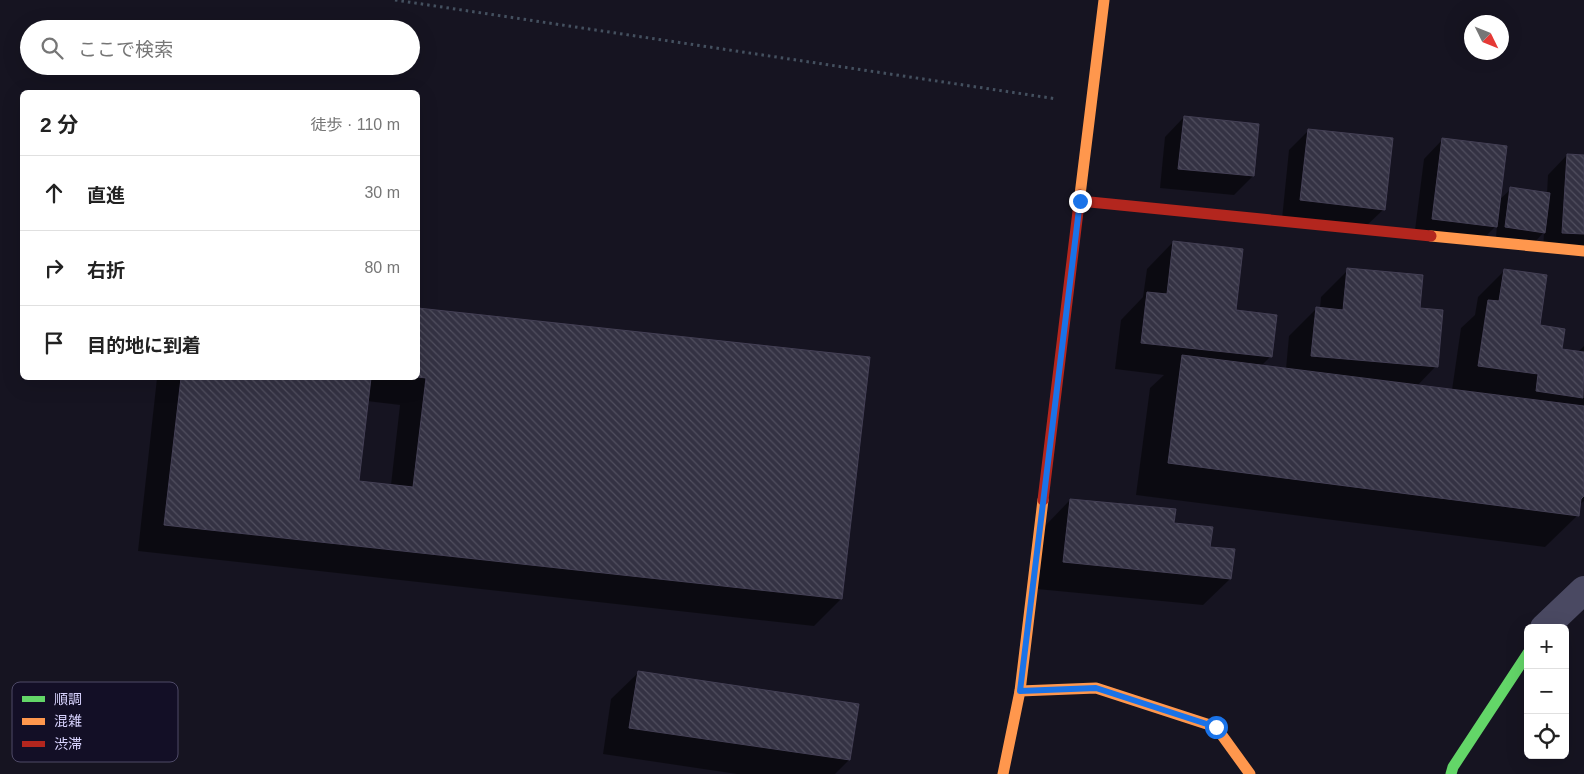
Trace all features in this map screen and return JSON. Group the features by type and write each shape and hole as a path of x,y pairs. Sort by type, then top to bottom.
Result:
{"street":[{"path":"1003,774 1020,691 1104,0"},
{"path":"1080,201 1584,251"},
{"path":"1548,624 1584,590"},
{"path":"1451,774 1453,767 1524,659"},
{"path":"1020,691 1096,688 1216,727 1250,774"}],"path":[{"path":"395,0 1092,105"}],"building":[{"path":"1184,116 1259,124 1254,176 1178,169"},
{"path":"1308,129 1393,138 1385,210 1300,200"},
{"path":"1442,138 1507,146 1497,227 1432,219"},
{"path":"1567,154 1584,155 1584,234 1562,233"},
{"path":"1510,187 1550,193 1545,233 1505,227"},
{"path":"1173,241 1243,249 1236,310 1277,315 1272,357 1141,343 1147,292 1167,294"},
{"path":"1347,268 1423,275 1420,308 1443,310 1438,367 1311,356 1316,307 1343,310"},
{"path":"1504,269 1547,275 1540,325 1565,329 1562,349 1584,352 1583,398 1536,391 1538,374 1478,366 1488,300 1499,301"},
{"path":"420,308 870,357 842,599 164,525 181,380 371,380 359,481 413,487 426,378 420,377"},
{"path":"1182,355 1584,406 1584,496 1581,499 1579,516 1168,463"},
{"path":"1070,499 1176,509 1174,523 1213,527 1210,547 1235,549 1231,579 1063,562"},
{"path":"638,671 859,704 850,760 629,728"}],"traffic: fast":[{"path":"1451,774 1453,767 1524,659"}],"traffic: slow":[{"path":"1080,195 1104,0"},
{"path":"1431,236 1584,251"},
{"path":"1003,774 1020,691 1043,500"},
{"path":"1020,691 1096,688 1216,727 1250,774"}],"traffic: jam":[{"path":"1043,500 1080,195"},
{"path":"1080,201 1431,236"}],"route":[{"path":"1080,201 1020,691 1096,688 1216,727"}]}
